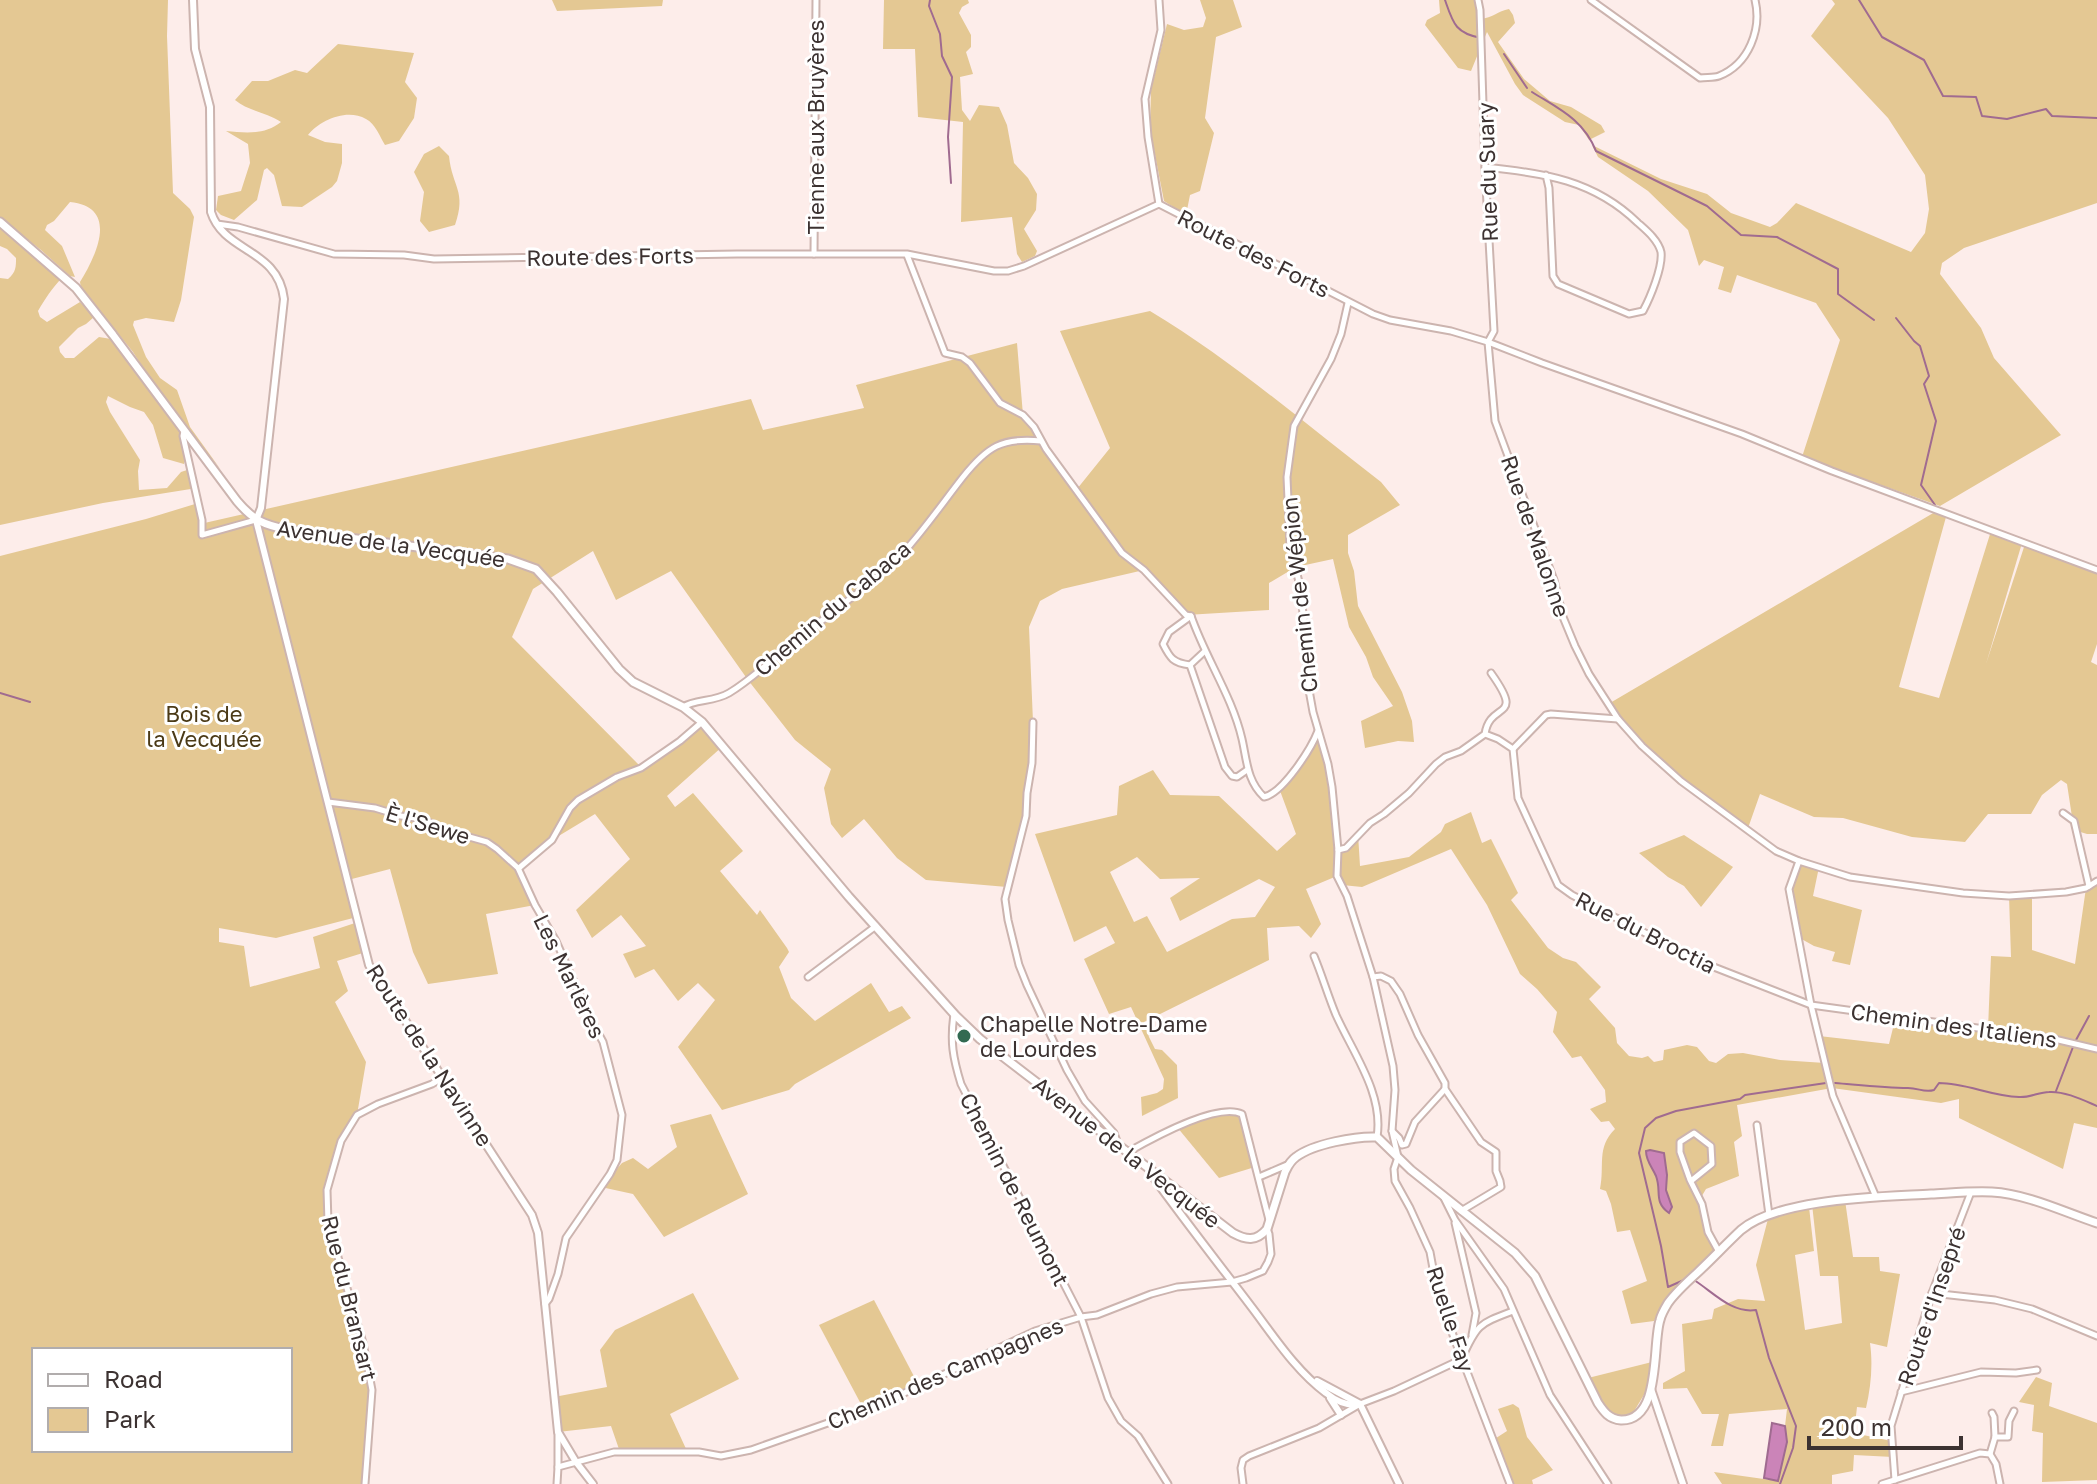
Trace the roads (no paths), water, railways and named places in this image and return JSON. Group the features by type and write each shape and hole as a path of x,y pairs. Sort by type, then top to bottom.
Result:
{"main road":[{"name":"Avenue de la Vecquée","path":"0,222 76,288 237,501 256,520 289,530 483,556 523,563 536,569 633,682 683,707 702,722 876,926 980,1039 1233,1233 1244,1239 1253,1239 1261,1236 1268,1225"},
{"path":"1268,1225 1288,1165 1295,1157 1318,1147 1363,1136 1377,1137 1411,1170 1515,1253 1535,1276 1605,1415 1619,1420 1633,1417 1641,1410 1651,1389 1659,1323 1667,1304 1751,1223 1769,1215 1823,1203 1876,1197 1992,1192 2025,1198 2097,1223"}],"street":[{"path":"184,430 202,520 202,535 256,520 261,506 284,299 282,284 269,265 232,239 217,224 211,212 210,107 195,49 193,0"},
{"name":"Tienne aux Bruyères","path":"814,254 816,0"},
{"path":"1159,0 1161,30 1145,99 1159,204"},
{"name":"Rue du Suary","path":"1478,0 1494,331 1488,342"},
{"path":"1591,0 1700,78 1718,77 1738,64 1756,37 1759,14 1755,0"},
{"path":"1485,167 1546,175 1583,185 1632,216 1653,237 1661,252 1660,267 1643,311 1629,314 1558,284 1553,276 1546,175"},
{"name":"Route des Forts","path":"217,224 346,255 404,255 434,259 907,254 1008,271 1159,204 1348,303 1390,320 1451,331 1488,342 1742,434 2097,570"},
{"path":"907,254 945,353 962,357 970,363 1000,403 1023,415 1122,553 1144,570 1186,615 1191,616"},
{"name":"Chemin de Wépion","path":"1338,850 1328,764 1309,690 1301,590 1290,546 1287,477 1294,426 1331,359 1348,303"},
{"name":"Rue de Malonne","path":"1488,342 1495,421 1554,580 1563,617 1589,674 1618,719 1642,746 1681,781 1766,844 1799,861 1850,877 2009,896 2066,892 2089,886"},
{"name":"Chemin du Cabaca","path":"683,707 727,694 860,590 909,545 973,464 992,447 1011,441 1042,441"},
{"name":"Route de la Navinne","path":"256,520 369,965 532,1215 538,1233 558,1432 593,1484"},
{"path":"1191,616 1234,710 1247,770 1264,797 1270,796 1300,762 1318,730"},
{"path":"1191,616 1169,632 1163,644 1179,664 1190,665 1205,651"},
{"path":"1190,665 1225,767 1232,776 1237,777 1247,770"},
{"path":"1398,1157 1392,1131 1393,1066 1373,977 1347,896 1337,876 1338,850 1346,848 1370,823 1409,793 1436,764 1485,734 1487,723 1507,702 1491,673"},
{"path":"1485,734 1513,749 1546,715 1618,719"},
{"path":"518,868 552,840 578,800 617,777 641,768 702,722"},
{"path":"1033,722 1026,816 1005,899 1008,920 1019,965 1067,1070 1085,1101 1114,1133 1118,1145"},
{"name":"Rue du Broctia","path":"1513,749 1518,798 1558,885 1701,962 1811,1005"},
{"name":"È l'Sewe","path":"328,802 375,808 422,819 448,831 487,842 518,868"},
{"path":"2063,813 2074,821 2089,886 2097,881"},
{"path":"1799,861 1789,889 1811,1005 1833,1096 1876,1197"},
{"name":"Les Marlères","path":"518,868 603,1042 622,1115 617,1160 566,1238 558,1274 545,1304"},
{"path":"808,977 876,926"},
{"path":"1314,956 1334,1011 1375,1097 1377,1137"},
{"path":"1373,977 1381,976 1391,981 1445,1083 1445,1089 1481,1142 1496,1152 1496,1171 1501,1187 1461,1211"},
{"name":"Chemin des Italiens","path":"1811,1005 2050,1038 2097,1049"},
{"name":"Chemin de Reumont","path":"954,1013 952,1048 961,1084 1081,1317 1108,1398 1121,1421 1138,1436 1168,1484"},
{"name":"Rue du Bransart","path":"365,1484 372,1390 363,1343 328,1223 327,1190 341,1141 357,1115 442,1078"},
{"path":"1392,1131 1402,1145 1406,1144 1415,1122 1445,1089"},
{"path":"1128,1152 1190,1121 1218,1113 1236,1111 1242,1114 1259,1177 1271,1254 1263,1271 1232,1282"},
{"path":"1757,1125 1769,1215"},
{"path":"1691,1181 1712,1164 1711,1146 1694,1133 1680,1142 1680,1152 1691,1181 1702,1204 1708,1232 1719,1252"},
{"name":"Ruelle Fay","path":"1398,1157 1394,1169 1395,1181 1431,1255 1436,1285 1510,1484"},
{"path":"1259,1177 1288,1165"},
{"path":"1152,1171 1154,1178 1232,1282 1305,1374 1325,1392 1352,1406 1394,1391 1462,1359 1472,1335 1476,1313 1455,1220"},
{"name":"Route d'Insepré","path":"1895,1480 1891,1426 1932,1293 1971,1192"},
{"path":"1442,1194 1455,1220 1501,1284 1550,1395 1608,1484"},
{"name":"Chemin des Campagnes","path":"558,1467 614,1452 687,1451 721,1456 751,1450 879,1405 1035,1331 1097,1315 1177,1287 1232,1282"},
{"path":"1932,1293 1995,1300 2032,1309 2097,1336"},
{"path":"1472,1335 1483,1324 1513,1311"},
{"path":"1901,1392 1981,1372 2037,1370"},
{"path":"1305,1374 1360,1404 1399,1484"},
{"path":"1651,1389 1683,1484"},
{"path":"1325,1392 1341,1415"},
{"path":"1243,1484 1243,1460 1319,1428 1360,1404"},
{"path":"1995,1437 2008,1437 2009,1421 2014,1411"},
{"path":"1992,1413 1995,1437 1990,1454 1996,1464 2000,1484"},
{"path":"557,1484 558,1432"},
{"path":"1882,1484 1980,1453 1990,1454"}],"waterway":[{"path":"930,0 929,6 940,34 942,56 952,77 948,137 951,183"},
{"path":"1445,0 1456,26 1481,38"},
{"path":"1859,0 1882,37 1924,60 1943,96 1976,97 1982,116 2007,119 2046,109 2052,116 2097,118"},
{"path":"1504,54 1527,88"},
{"path":"1532,92 1577,123 1596,151 1707,206 1741,235 1777,237 1838,269 1838,294 1874,320"},
{"path":"1896,318 1920,346 1929,376 1924,384 1936,421 1921,485 1935,505"},
{"path":"0,693 30,702"},
{"path":"2076,1040 2089,1016"},
{"path":"2056,1091 2073,1047"},
{"path":"1684,1280 1668,1287 1639,1153 1645,1128 1656,1118 1676,1111 1740,1099 1745,1095 1826,1083"},
{"path":"1835,1083 1927,1091 1934,1090 1939,1083 2019,1097 2055,1092 2097,1106"},
{"path":"1694,1280 1739,1309 1756,1310 1769,1358 1796,1426 1793,1448 1780,1484"}],"place":[{"name":"Chapelle Notre-Dame de Lourdes","path":"964,1036"}],"park label":[{"name":"Bois de la Vecquée","path":"204,726"}]}
